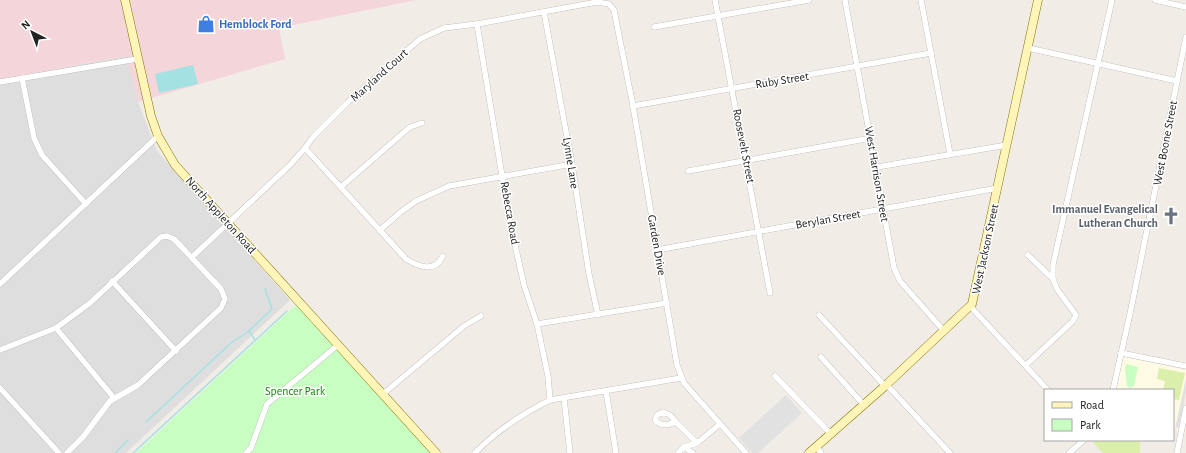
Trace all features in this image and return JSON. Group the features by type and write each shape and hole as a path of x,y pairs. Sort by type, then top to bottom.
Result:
{"main road":[{"name":"North Appleton Road","path":"125,0 151,116 158,136 175,164 436,453"},
{"name":"West Jackson Street","path":"809,453 886,385 970,306 974,300 1038,0"}],"street":[{"name":"Roosevelt Street","path":"715,0 760,232 770,293"},
{"path":"654,27 809,0"},
{"name":"West Harrison Street","path":"845,0 894,268 900,281 944,331"},
{"path":"921,0 950,154"},
{"path":"1052,279 1053,265 1112,0"},
{"path":"1155,0 1186,7"},
{"name":"Maryland Court","path":"192,257 305,148 313,137 348,102 420,39 444,28 477,24 544,12 576,3 603,2 612,6 615,15"},
{"name":"Lynne Lane","path":"544,12 572,164 589,274 598,314"},
{"name":"Garden Drive","path":"615,15 633,106 677,364 682,378 746,453"},
{"name":"Rebecca Road","path":"477,24 492,123 503,175 509,218 524,285 537,324 548,376 550,400"},
{"name":"West Boone Street","path":"1112,389 1186,37"},
{"path":"1028,48 1177,82"},
{"name":"Ruby Street","path":"633,106 931,53"},
{"path":"0,82 137,59"},
{"path":"22,78 34,138 42,155 86,204"},
{"path":"342,186 410,126 422,123"},
{"path":"0,284 158,136"},
{"path":"688,171 871,138"},
{"path":"876,167 1006,145"},
{"path":"305,148 342,186 401,255 416,264 430,267 436,265 444,256"},
{"path":"380,230 402,211 432,193 449,186 503,175 572,164"},
{"name":"Berylan Street","path":"657,250 884,210 998,188"},
{"path":"0,350 56,328 90,302 161,237 167,236 174,239 221,289 225,299 221,308 138,386 114,398 106,405 84,437 67,453"},
{"path":"1026,365 1073,322 1076,315 1057,289 1052,279 1028,254"},
{"path":"112,281 176,351"},
{"path":"537,324 667,303"},
{"path":"970,306 1047,389"},
{"path":"820,315 950,453"},
{"path":"383,394 464,326 482,316"},
{"path":"56,328 114,398"},
{"path":"246,453 251,448 267,404 338,345"},
{"path":"1121,353 1186,366"},
{"path":"821,357 863,404"},
{"path":"775,376 830,433"},
{"path":"475,453 501,429 532,409 550,400 682,378"},
{"path":"0,388 59,453"},
{"path":"606,391 616,453"},
{"path":"564,398 570,453"},
{"path":"1177,453 1183,440 1186,408"},
{"path":"676,422 696,443"},
{"path":"678,453 684,447 696,443 720,424"},
{"path":"1069,453 1083,441"},
{"path":"816,446 821,453"},
{"path":"684,447 693,453"}],"shaded area":[{"path":"0,0 416,0 279,28 285,59 138,102 126,56 0,79"},
{"path":"127,56 138,102 157,151 290,300 126,453 0,453 0,79"},
{"path":"1125,357 1186,370 1186,393 1178,430 1174,429 1174,389 1115,389 1122,359"},
{"path":"1186,378 1186,392 1179,427 1175,429"},
{"path":"786,395 802,413 758,453 752,453 739,438"}],"green space":[{"name":"Spencer Park","path":"299,302 436,453 136,453"},
{"path":"1126,364 1138,367 1134,386 1130,388 1127,386 1125,371"},
{"path":"1159,368 1185,373 1179,400 1174,399 1174,389 1163,389 1165,381 1157,379"},
{"path":"1140,441 1140,453 1103,453 1093,442"}],"water":[{"path":"193,65 198,84 159,93 155,74"}],"waterway":[{"path":"146,422 231,343 249,331 272,309 265,289"},
{"path":"133,453 287,311"},
{"path":"249,331 255,340"},
{"path":"115,453 128,440"}],"place":[{"name":"Hemblock Ford","path":"206,24"},
{"name":"Immanuel Evangelical Lutheran Church","path":"1171,216"}]}
